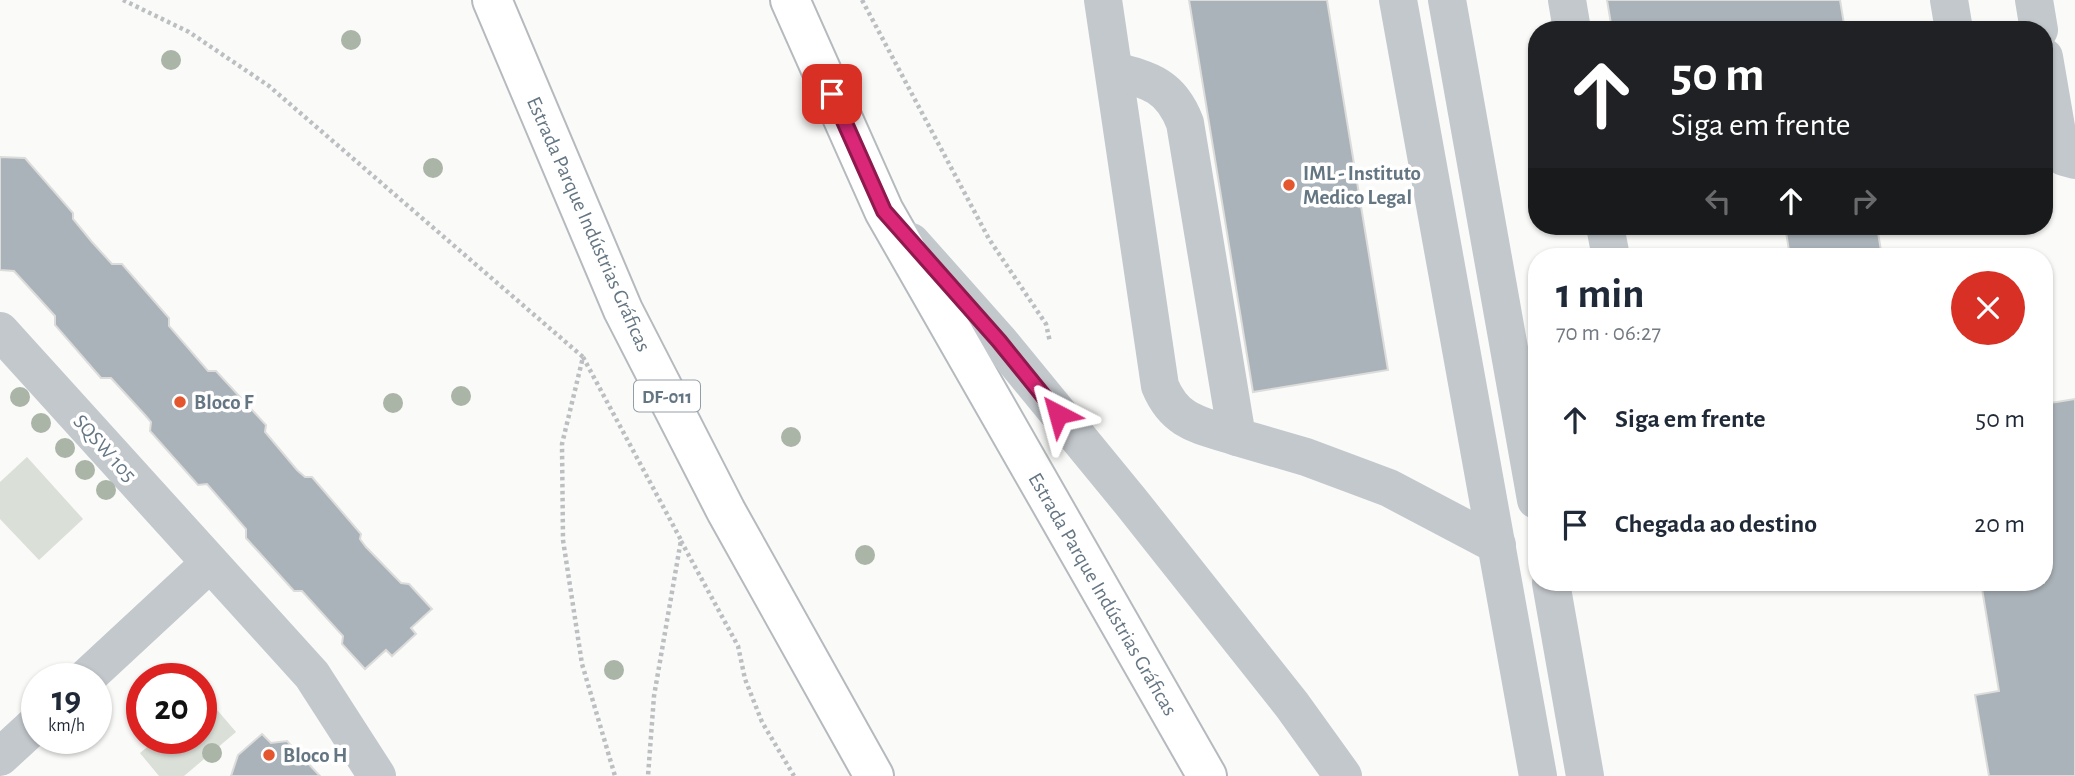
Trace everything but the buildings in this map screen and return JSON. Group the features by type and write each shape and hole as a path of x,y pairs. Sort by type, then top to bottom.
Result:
{"main road":[{"name":"Estrada Parque Indústrias Gráficas","path":"492,0 623,310 726,511 874,776"},
{"name":"Estrada Parque Indústrias Gráficas","path":"790,0 884,211 1207,776"}],"street":[{"path":"1103,0 1160,386 1172,409 1185,420 1306,457 1389,488 1497,545"},
{"path":"1398,0 1538,776"},
{"path":"1447,0 1528,411"},
{"path":"1567,0 1570,21"},
{"path":"1949,0 1952,21"},
{"path":"2034,0 2038,21"},
{"path":"1114,71 1142,78 1170,94 1185,123 1237,436"},
{"path":"2053,82 2065,116 2060,150 2064,157 2075,160"},
{"path":"884,211 999,341 1131,502 1292,705 1343,776"},
{"name":"SQSW 105","path":"0,331 312,676 377,776"},
{"path":"102,663 209,564"},
{"path":"1552,591 1585,776"},
{"path":"0,757 21,738"}],"path":[{"path":"123,0 189,32 269,86 583,357 738,646 745,678 762,722 794,776"},
{"path":"862,0 989,239 1046,324 1052,350"},
{"path":"583,357 562,444 563,540 582,664 615,776"},
{"path":"648,776 654,696 681,540"}],"shaded area":[{"path":"27,457 83,519 39,560 0,519 0,482"},
{"path":"217,710 236,732 217,748"},
{"path":"141,754 210,754 184,776 159,776"}],"place":[{"name":"IML - Instituto Medico Legal","path":"1289,185"},
{"name":"Bloco F","path":"180,402"},
{"name":"Bloco H","path":"269,755"}],"route":[{"path":"832,94 884,211 999,341 1058,414"}]}
